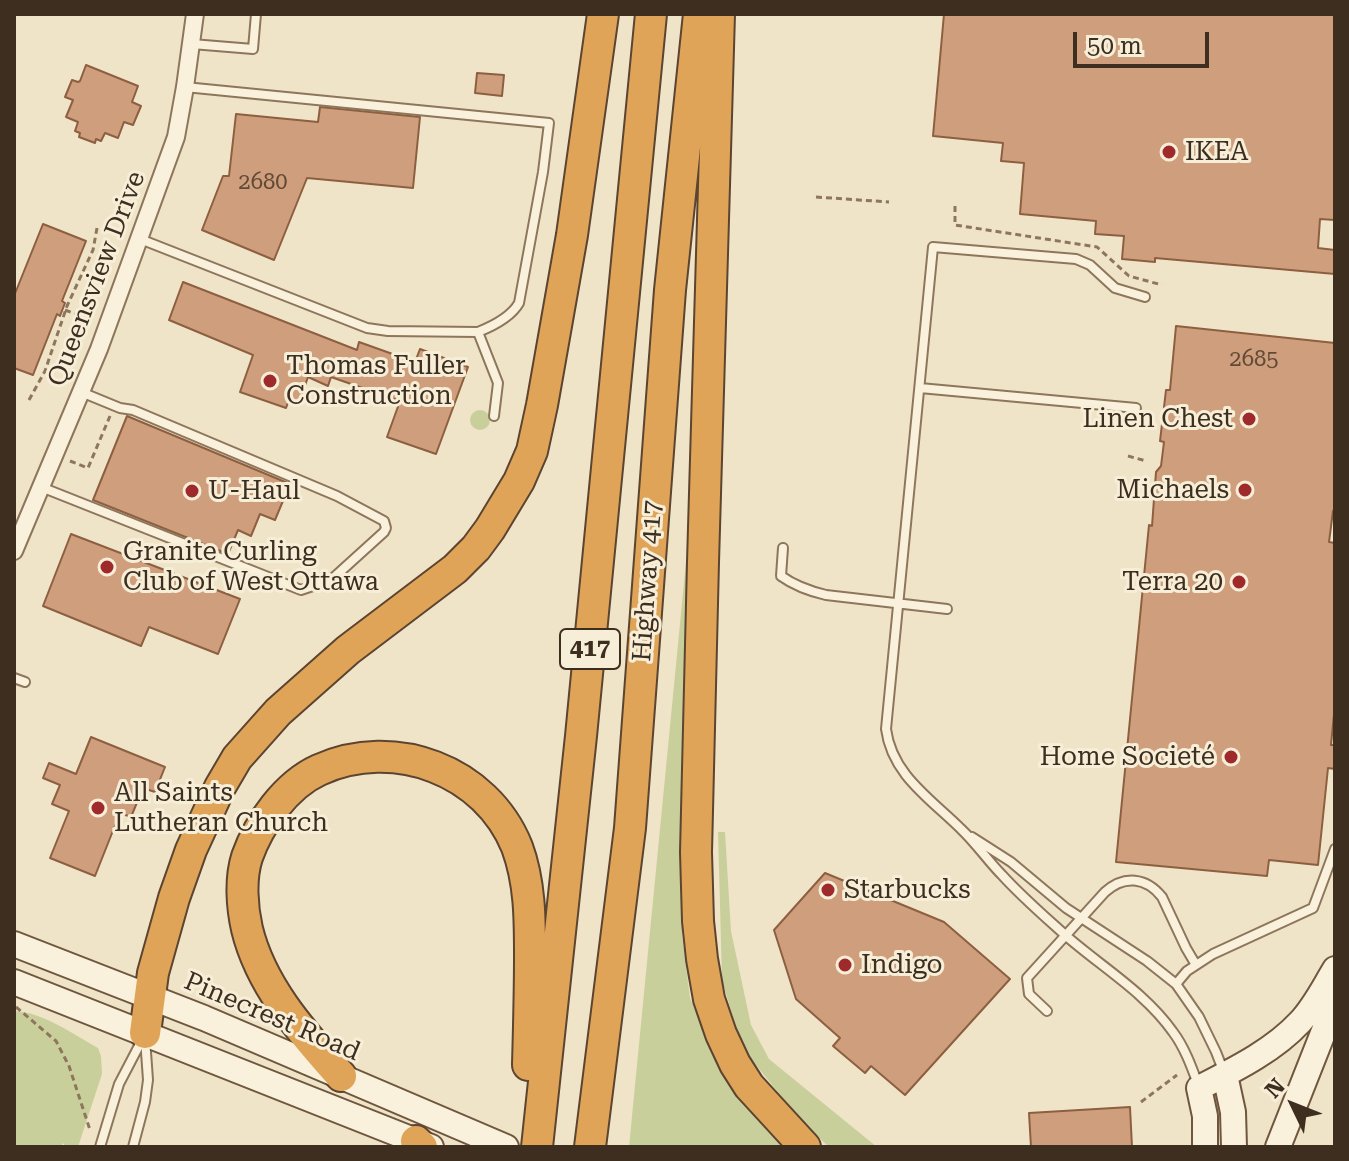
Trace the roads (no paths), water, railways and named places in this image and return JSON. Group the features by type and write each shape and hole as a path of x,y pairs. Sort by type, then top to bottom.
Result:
{"highway":[{"path":"145,1033 153,973 174,898 191,850 237,758 278,712 348,650 455,569 490,529 519,481 532,451 542,405 572,235 603,14"},
{"name":"417","path":"537,1147 584,706 651,14"},
{"name":"Highway 417","path":"590,1147 630,828 670,290 699,14"},
{"path":"719,14 702,578 696,852 698,921 709,999 735,1064 749,1086 805,1147"},
{"path":"347,1079 299,1027 260,966 247,929 242,888 247,859 258,833 285,795 317,771 339,762 392,757 440,768 456,775 492,805 517,847 523,866 530,920 526,1147"},
{"path":"598,1147 602,1054"}],"main road":[{"name":"Pinecrest Road","path":"14,944 150,996 495,1143"},
{"path":"1205,1147 1205,1116 1199,1088 1267,1049 1300,1022 1335,969"},
{"path":"14,982 423,1145"},
{"path":"1278,1147 1335,996"},
{"path":"1267,1049 1289,1055 1295,1060 1305,1081"},
{"path":"1225,1075 1233,1112 1234,1147"}],"street":[{"name":"Queensview Drive","path":"14,551 107,326 176,137 195,14"}],"lane":[{"path":"192,44 253,49 256,14"},
{"path":"139,239 367,328 478,332 511,313 519,303 549,123 185,87"},
{"path":"1145,297 1115,288 1090,265 1076,259 933,247 887,718 888,740 903,774 964,832 1001,875 1065,935 1150,1004 1182,1047 1199,1088"},
{"path":"478,332 498,383 494,416"},
{"path":"920,388 1136,408"},
{"path":"41,487 301,590 331,580 386,528 384,521 337,496 133,410 114,406 81,392"},
{"path":"783,548 781,576 809,591 947,609"},
{"path":"14,678 25,682"},
{"path":"964,832 1011,862 1066,908 1147,961 1176,984 1199,1017 1225,1075"},
{"path":"1176,984 1187,971 1213,954 1313,908 1335,849"},
{"path":"1047,1011 1029,994 1027,978 1081,917 1114,885 1124,880 1141,880 1162,897 1196,965"},
{"path":"100,1147 119,1084 145,1033"},
{"path":"133,1147 148,1080 145,1033"}],"place":[{"name":"IKEA","path":"1169,152"},
{"name":"Thomas Fuller Construction","path":"270,381"},
{"name":"Linen Chest","path":"1249,419"},
{"name":"Michaels","path":"1245,490"},
{"name":"U-Haul","path":"192,491"},
{"name":"Granite Curling Club of West Ottawa","path":"107,567"},
{"name":"Terra 20","path":"1239,582"},
{"name":"Home Societé","path":"1231,757"},
{"name":"All Saints Lutheran Church","path":"98,808"},
{"name":"Starbucks","path":"828,890"},
{"name":"Indigo","path":"845,965"}]}
